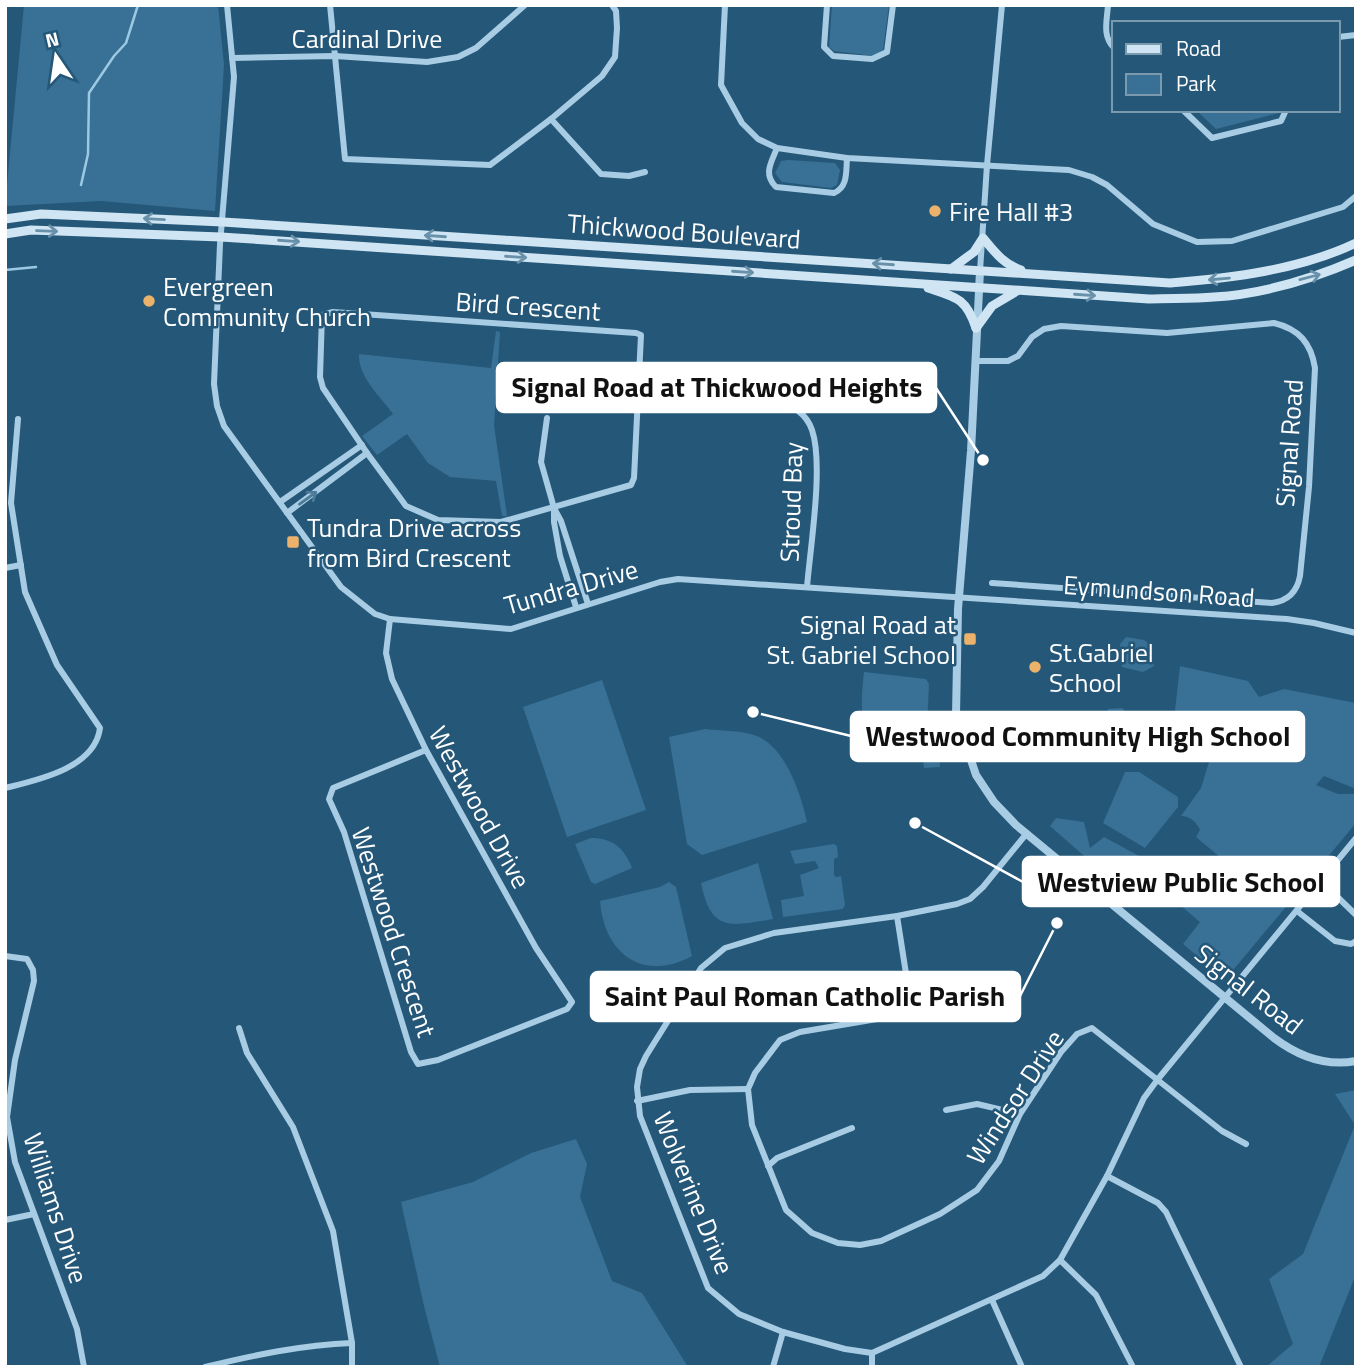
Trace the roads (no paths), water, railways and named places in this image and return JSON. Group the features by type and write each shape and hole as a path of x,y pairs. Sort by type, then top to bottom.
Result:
{"main road":[{"name":"Thickwood Boulevard","path":"5,219 41,214 223,222 1170,284 1238,278 1338,252 1356,243"},
{"name":"Thickwood Boulevard","path":"5,234 31,230 221,237 1149,299 1216,297 1266,289 1329,271 1356,260"},
{"path":"951,269 974,252 983,238 1010,267 1035,274"},
{"path":"917,284 959,298 970,310 976,328"},
{"path":"976,328 992,306 1017,290"}],"street":[{"name":"Tundra Drive","path":"227,5 234,77 221,237 214,384 217,405 224,426 341,587 374,614 390,619 511,629 576,607 678,579 959,598"},
{"path":"330,5 345,159 491,165 602,76 615,57 616,11 612,5"},
{"name":"Cardinal Drive","path":"232,58 335,56 427,62 458,57 475,48 525,5"},
{"path":"725,5 721,85 742,123 758,139 777,148 847,158 1069,170 1107,185 1153,224 1197,242 1232,241 1343,207 1356,196"},
{"path":"827,5 824,47 828,52 833,56 872,59 887,52 893,5"},
{"path":"981,271 987,165 1002,5"},
{"path":"1108,5 1105,33 1112,46"},
{"path":"1185,112 1212,138 1281,121 1285,112"},
{"path":"551,119 601,174 629,176 645,172"},
{"path":"777,148 768,172 770,181 776,187 834,193 842,190 847,158"},
{"name":"Signal Road","path":"981,271 971,451 959,598 956,715 976,775 994,802 1027,833 1268,1034 1296,1053 1309,1058 1336,1063 1356,1061"},
{"name":"Bird Crescent","path":"333,312 641,335 634,478 631,485 554,508 500,522 438,520 407,506 323,388 320,377 322,315 333,312"},
{"name":"Signal Road","path":"975,361 1007,361 1018,356 1032,337 1044,329 1061,326 1167,333 1273,323 1288,327 1306,341 1313,354 1315,368 1309,487 1300,576 1291,596 1272,603 992,583"},
{"name":"Stroud Bay","path":"771,399 787,402 806,418 812,430 817,459 807,587"},
{"path":"547,418 541,461 587,604"},
{"path":"5,788 45,778 80,759 98,741 100,728 57,665 25,592 11,503 18,419"},
{"path":"280,502 362,445"},
{"path":"287,513 367,453"},
{"path":"321,472 328,482"},
{"path":"554,508 560,556 576,607"},
{"path":"560,556 571,552"},
{"path":"5,568 21,565"},
{"path":"1042,603 1043,587"},
{"name":"Eymundson Road","path":"959,598 1287,619 1355,630"},
{"name":"Westwood Drive","path":"390,619 386,653 388,667 426,750 536,948 572,1002"},
{"name":"Westwood Crescent","path":"426,750 333,788 329,799 344,832 411,1052 418,1064 438,1060 567,1009 572,1002"},
{"name":"Wolverine Drive","path":"872,1353 845,1349 783,1332 739,1314 708,1288 640,1116 638,1078 651,1046 701,968 725,948 774,933 897,916 957,904 970,899 983,887 1027,833"},
{"path":"873,1367 872,1353 1042,1276 1060,1261 1107,1176 1144,1098 1356,838"},
{"path":"1321,881 1356,915"},
{"path":"1297,911 1335,941 1351,944 1356,941"},
{"path":"897,916 912,1012"},
{"name":"Williams Drive","path":"5,956 27,959 33,970 34,981 15,1060 6,1117 15,1162 77,1329 84,1367"},
{"path":"638,1101 690,1090 748,1090 755,1073 780,1040 800,1032 990,1000"},
{"path":"239,1028 247,1053 293,1127 333,1231 352,1343 352,1367"},
{"name":"Windsor Drive","path":"748,1090 752,1125 786,1210 812,1233 838,1243 860,1245 881,1241 940,1214 976,1190 999,1161 1020,1114 1061,1052 1077,1034 1093,1028 1158,1079"},
{"path":"5,1058 15,1060"},
{"path":"1158,1079 1223,1131 1246,1144"},
{"path":"946,1110 977,1104 1020,1114"},
{"path":"768,1166 777,1158 852,1128"},
{"path":"1107,1176 1158,1203 1166,1212 1241,1367"},
{"path":"5,1220 34,1214"},
{"path":"1060,1261 1096,1295 1133,1367"},
{"path":"992,1300 1022,1367"},
{"path":"772,1367 783,1332"},
{"path":"205,1367 257,1354 352,1343"}],"waterway":[{"path":"81,185 88,154 89,93 126,43 138,5"},
{"path":"5,270 36,267"}],"place":[{"name":"Fire Hall #3","path":"935,211"},
{"name":"Evergreen Community Church","path":"149,301"},
{"name":"Signal Road at Thickwood Heights","path":"983,460"},
{"name":"Tundra Drive across from Bird Crescent","path":"293,542"},
{"name":"Signal Road at St. Gabriel School","path":"970,639"},
{"name":"St.Gabriel School","path":"1035,667"},
{"name":"Westwood Community High School","path":"753,712"},
{"name":"Westview Public School","path":"915,823"},
{"name":"Saint Paul Roman Catholic Parish","path":"1057,923"}]}
